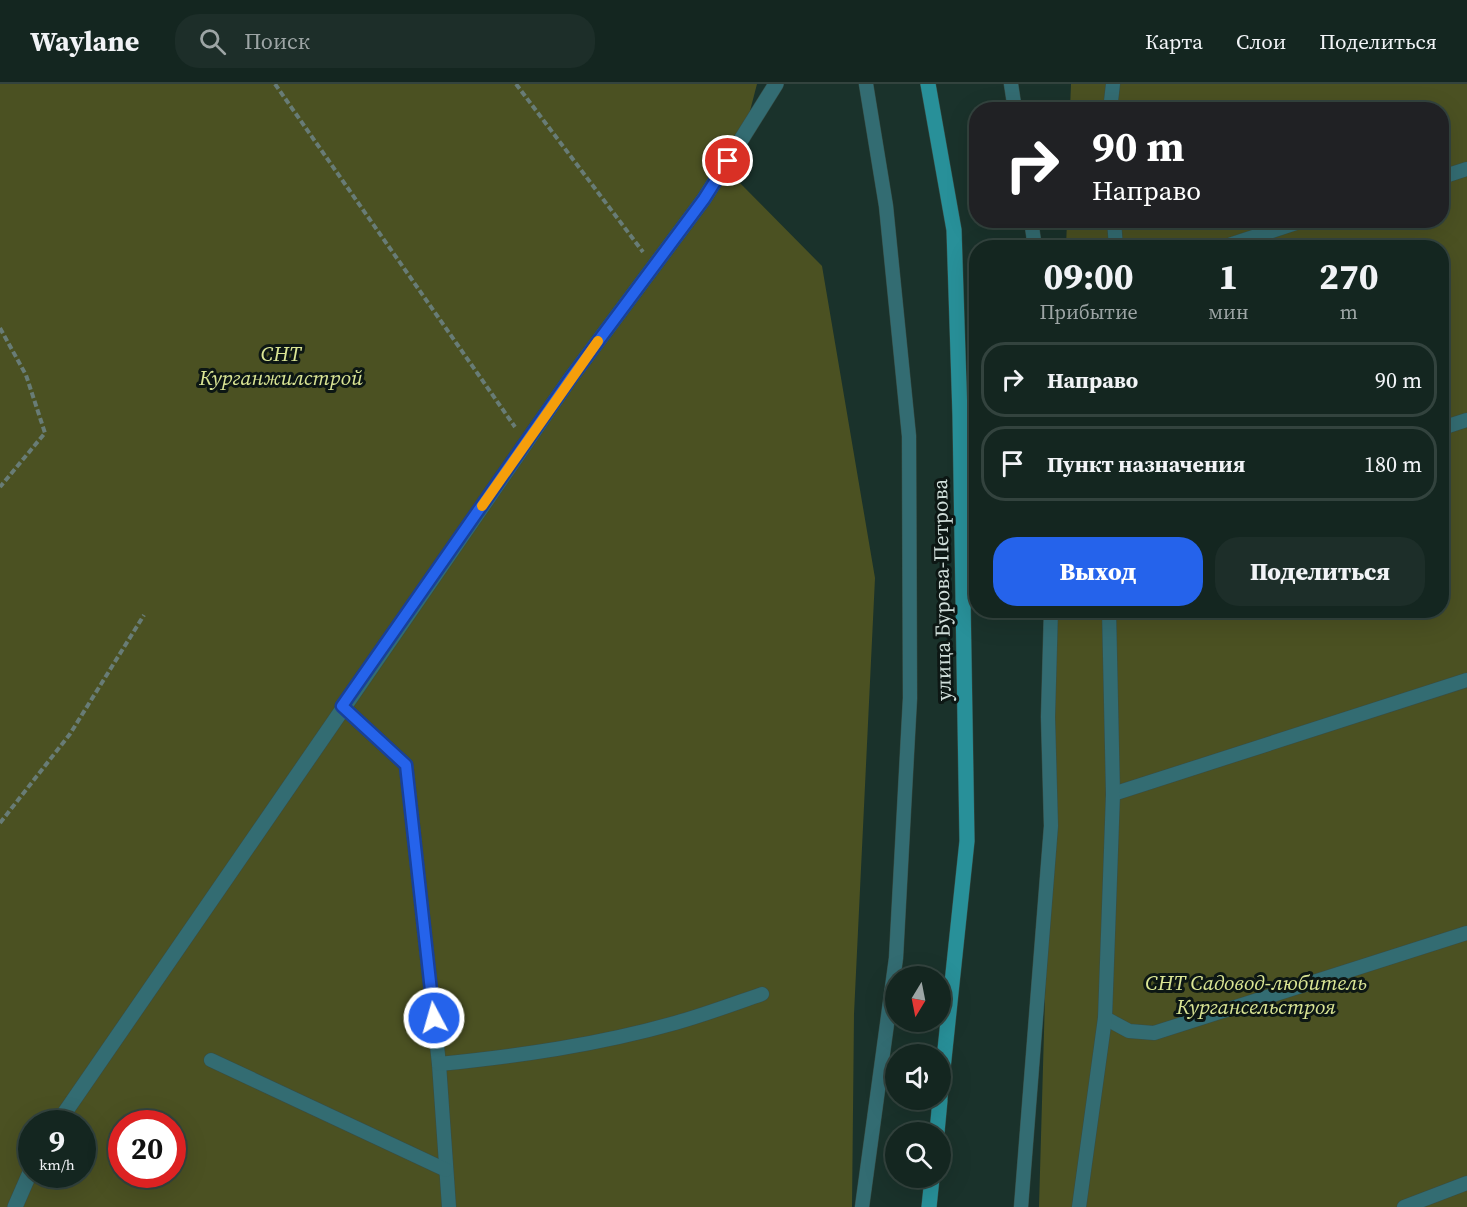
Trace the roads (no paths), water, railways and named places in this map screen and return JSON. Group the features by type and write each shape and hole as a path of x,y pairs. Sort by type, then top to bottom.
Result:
{"main road":[{"name":"улица Бурова-Петрова","path":"928,84 954,230 960,416 967,841 946,1044"},
{"path":"929,1207 931,1188"}],"street":[{"path":"67,1110 342,706 526,442 704,199 776,84"},
{"path":"15,1207 23,1188"}],"lane":[{"path":"862,1207 896,958 910,698 909,436 886,206 866,84"},
{"path":"1011,84 1014,102"},
{"path":"1111,102 1113,84"},
{"path":"1449,175 1467,169"},
{"path":"1244,240 1281,228"},
{"path":"1449,426 1467,420"},
{"path":"1021,1207 1051,825 1048,717 1051,618"},
{"path":"1079,1207 1105,1018 1113,794 1109,618"},
{"path":"1113,794 1467,680"},
{"path":"342,706 406,765 439,1064 449,1207"},
{"path":"1105,1018 1129,1031 1154,1033 1467,933"},
{"path":"439,1064 503,1058 592,1044 676,1023 762,994"},
{"path":"211,1060 446,1170"},
{"path":"1404,1207 1467,1183"}],"park label":[{"name":"СНТ Курганжилстрой","path":"281,366"},
{"name":"СНТ Садовод-любитель Кургансельстроя","path":"1256,995"}]}
